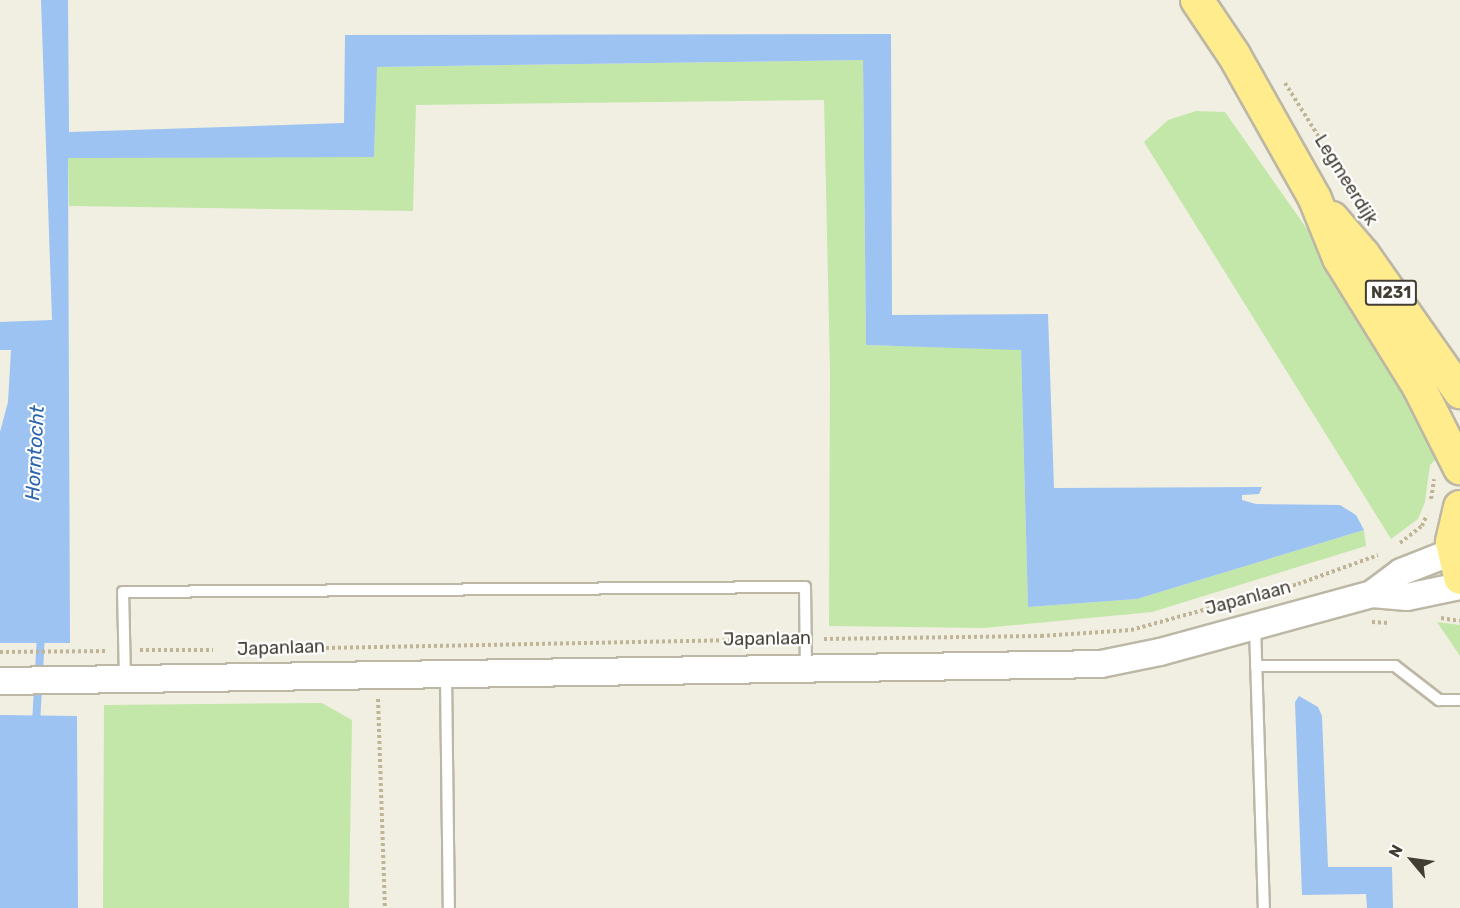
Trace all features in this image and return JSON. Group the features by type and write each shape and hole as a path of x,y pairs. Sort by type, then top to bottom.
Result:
{"main road":[{"name":"Legmeerdijk","path":"1197,0 1233,55 1315,200 1339,258 1458,452"},
{"name":"Legmeerdijk","path":"1315,200 1363,254 1460,392"},
{"path":"1456,565 1452,531 1460,507"}],"street":[{"name":"Japanlaan","path":"1372,594 1401,572 1456,565"},
{"name":"Japanlaan","path":"0,681 1101,664 1160,652 1372,594 1407,597 1460,586"}],"lane":[{"path":"125,679 123,592 805,587 806,668"},
{"path":"1255,626 1264,908"},
{"path":"1256,666 1395,666 1439,700 1460,700"},
{"path":"446,675 449,908"}],"path":[{"name":"Legmeerdijk","path":"1283,79 1369,217"},
{"path":"1390,549 1422,526 1435,471 1458,452"},
{"name":"Japanlaan","path":"261,649 1041,636 1131,630 1299,584 1383,553"},
{"name":"Japanlaan","path":"0,652 216,650"},
{"path":"378,674 385,908"}],"green space":[{"path":"863,60 866,345 1021,349 1028,607 1137,599 1364,530 1366,546 1152,612 984,628 829,626 830,370 824,100 416,105 413,211 69,206 68,157 374,157 376,67"},
{"path":"1196,111 1225,112 1354,296 1444,451 1430,465 1425,502 1418,519 1391,539 1144,142 1168,120"},
{"path":"1437,622 1460,625 1460,656"},
{"path":"322,703 352,720 349,908 103,908 104,705"}],"water":[{"path":"41,0 68,0 69,132 344,123 345,35 891,34 892,315 1048,314 1054,488 1262,487 1259,494 1242,495 1242,500 1256,504 1340,505 1356,515 1364,530 1137,599 1028,607 1021,350 866,345 863,60 377,67 374,157 68,158 70,643 0,643 0,432 8,402 11,350 0,350 0,322 52,320"},
{"path":"1299,696 1318,707 1322,716 1328,867 1392,867 1393,908 1367,908 1366,894 1302,895 1295,702"},
{"path":"0,715 77,716 78,908 0,908"}],"waterway":[{"name":"Horntocht","path":"36,724 41,634"}]}
